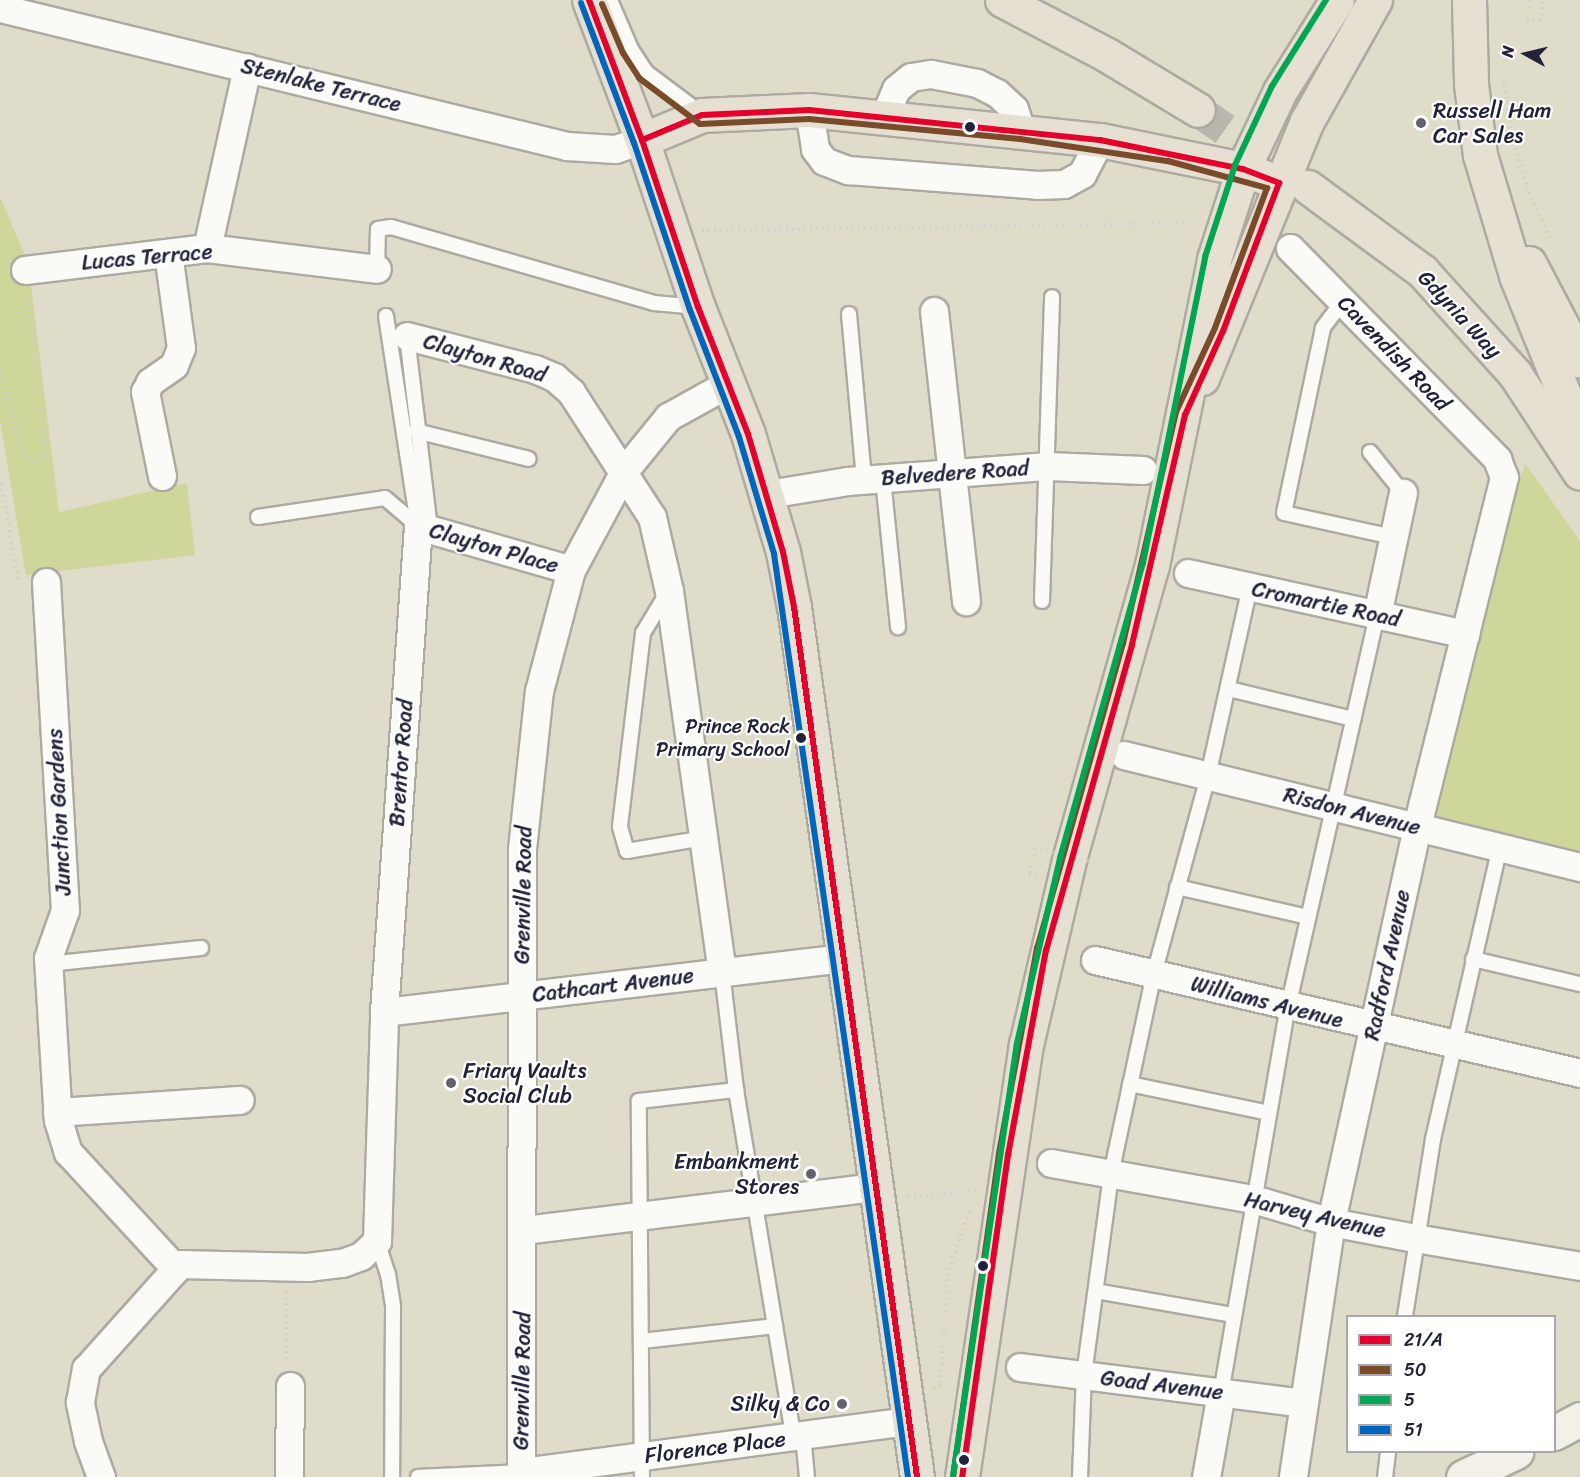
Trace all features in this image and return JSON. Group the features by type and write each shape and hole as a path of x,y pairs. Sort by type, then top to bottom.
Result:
{"main road":[{"path":"589,0 642,140 698,307 729,383 768,494 794,607 917,1477"},
{"path":"1002,0 1107,55 1198,110"},
{"path":"962,1477 1008,1155 1047,950 1132,645 1185,415 1197,334 1223,226 1243,169 1280,91 1337,0"},
{"path":"1185,415 1294,185 1307,121 1375,0"},
{"path":"1469,0 1471,84 1480,155 1516,279 1580,434"},
{"name":"Gdynia Way","path":"642,140 702,115 809,110 885,115 1100,140 1243,169 1294,185 1422,271 1515,374 1580,473"},
{"path":"1492,200 1580,360"}],"street":[{"name":"Stenlake Terrace","path":"0,8 567,146 615,148 642,140"},
{"path":"207,248 247,67"},
{"path":"885,115 896,89 911,77 931,74 977,82 997,93 1014,108 1021,130"},
{"path":"809,110 815,149 824,161 848,170 1037,186 1064,184 1082,174 1100,140"},
{"name":"Lucas Terrace","path":"25,270 207,248 377,270"},
{"name":"Cavendish Road","path":"1290,248 1497,459"},
{"path":"162,476 145,392 150,382 174,365 181,348 168,253"},
{"path":"934,311 966,601"},
{"name":"Clayton Road","path":"407,336 535,369 554,377 571,392 652,517 669,591 722,972"},
{"name":"Grenville Road","path":"521,1475 524,1230 522,849 528,772 539,691 571,570 624,471 668,417 729,383"},
{"name":"Radford Avenue","path":"1293,1477 1331,1222 1417,827 1504,477 1497,459"},
{"name":"Belvedere Road","path":"768,494 874,479 1048,466 1143,470"},
{"path":"1377,615 1403,493"},
{"name":"Clayton Place","path":"424,527 571,570"},
{"name":"Brentor Road","path":"377,1240 380,1213 384,1012 424,527"},
{"name":"Cromartie Road","path":"1188,573 1465,634"},
{"name":"Junction Gardens","path":"46,582 65,910 48,964 57,1112 69,1152 176,1269"},
{"name":"Risdon Avenue","path":"1124,755 1580,867"},
{"name":"Cathcart Avenue","path":"384,1012 843,958"},
{"name":"Williams Avenue","path":"1095,960 1373,1028 1453,1042 1580,1072"},
{"path":"57,1112 240,1100"},
{"name":"Harvey Avenue","path":"1051,1163 1253,1199 1331,1222 1580,1266"},
{"path":"524,1230 756,1203 877,1193"},
{"path":"101,1477 87,1441 80,1401 86,1369 180,1264 287,1266 342,1263 361,1256 377,1240"},
{"name":"Goad Avenue","path":"1020,1367 1304,1403"},
{"path":"288,1477 290,1386"},
{"path":"1206,1477 1221,1393"},
{"name":"Florence Place","path":"521,1475 642,1467 908,1415"},
{"path":"1556,1432 1580,1419"},
{"path":"1463,1477 1514,1453"}],"lane":[{"path":"610,0 631,49 646,72 702,115"},
{"path":"377,270 378,229 392,227 654,303 698,307"},
{"path":"1042,601 1052,297"},
{"path":"1343,302 1323,328 1284,513 1393,537"},
{"path":"849,314 898,627"},
{"name":"Brentor Road","path":"386,316 424,527"},
{"path":"407,336 424,527"},
{"path":"416,431 530,459"},
{"path":"1371,452 1403,493"},
{"path":"258,517 385,498 424,527"},
{"path":"1080,1477 1084,1375 1111,1174 1154,974 1208,776 1250,587"},
{"path":"669,591 643,633 620,827 627,851 705,838"},
{"path":"1221,1393 1288,1007 1377,615"},
{"path":"1228,689 1353,719"},
{"path":"1405,1315 1415,1238 1453,1042 1500,848"},
{"path":"1177,887 1308,917"},
{"path":"48,964 201,948"},
{"path":"1473,959 1580,984"},
{"path":"722,972 736,1090 775,1326 807,1477"},
{"path":"1130,1084 1269,1113"},
{"path":"642,1467 639,1101 736,1090"},
{"path":"377,1240 388,1274 393,1307 392,1477"},
{"path":"1095,1291 1234,1315"},
{"path":"642,1341 775,1326"},
{"path":"1386,1477 1388,1453"},
{"path":"418,1477 521,1475"}],"path":[{"path":"1530,0 1527,19 1541,21 1544,0"},
{"path":"1503,76 1511,131 1527,187 1556,251"},
{"path":"672,231 1182,221 1223,226"},
{"path":"0,369 22,456 31,461 43,457 45,442 25,270"},
{"path":"1038,877 1029,875 1035,848 1101,864"},
{"path":"877,1193 975,1193 981,1179 1008,1155"},
{"path":"908,1415 941,1383 947,1275 970,1206"},
{"path":"287,1266 286,1369 290,1386"}],"green space":[{"path":"0,197 28,262 59,512 187,483 195,555 26,575 0,420"},
{"path":"1525,463 1580,541 1580,854 1428,819"}],"tunnel":[{"path":"1198,110 1308,187"}],"transit line":[{"name":"21/A","path":"589,0 642,140 698,307 748,434 783,552 794,607 917,1477"},
{"name":"5","path":"953,1476 1017,1043 1060,858 1143,563 1205,257 1235,165 1272,86 1326,0"},
{"name":"51","path":"581,3 634,143 690,310 739,437 774,554 908,1477"},
{"name":"50","path":"602,4 623,53 639,78 700,124 809,119 1020,139 1168,161 1267,188 1215,328 1176,412 1123,643 1037,948 999,1154 953,1476"},
{"name":"21/A","path":"642,140 702,115 809,110 1100,140 1243,169 1279,183 1223,331 1185,415 1132,645 1046,950 1008,1155 962,1477"}],"place":[{"name":"Russell Ham Car Sales","path":"1421,123"},
{"name":"Prince Rock Primary School","path":"801,738"},
{"name":"Friary Vaults Social Club","path":"451,1083"},
{"name":"Embankment Stores","path":"811,1174"},
{"name":"Silky & Co","path":"842,1404"}]}
